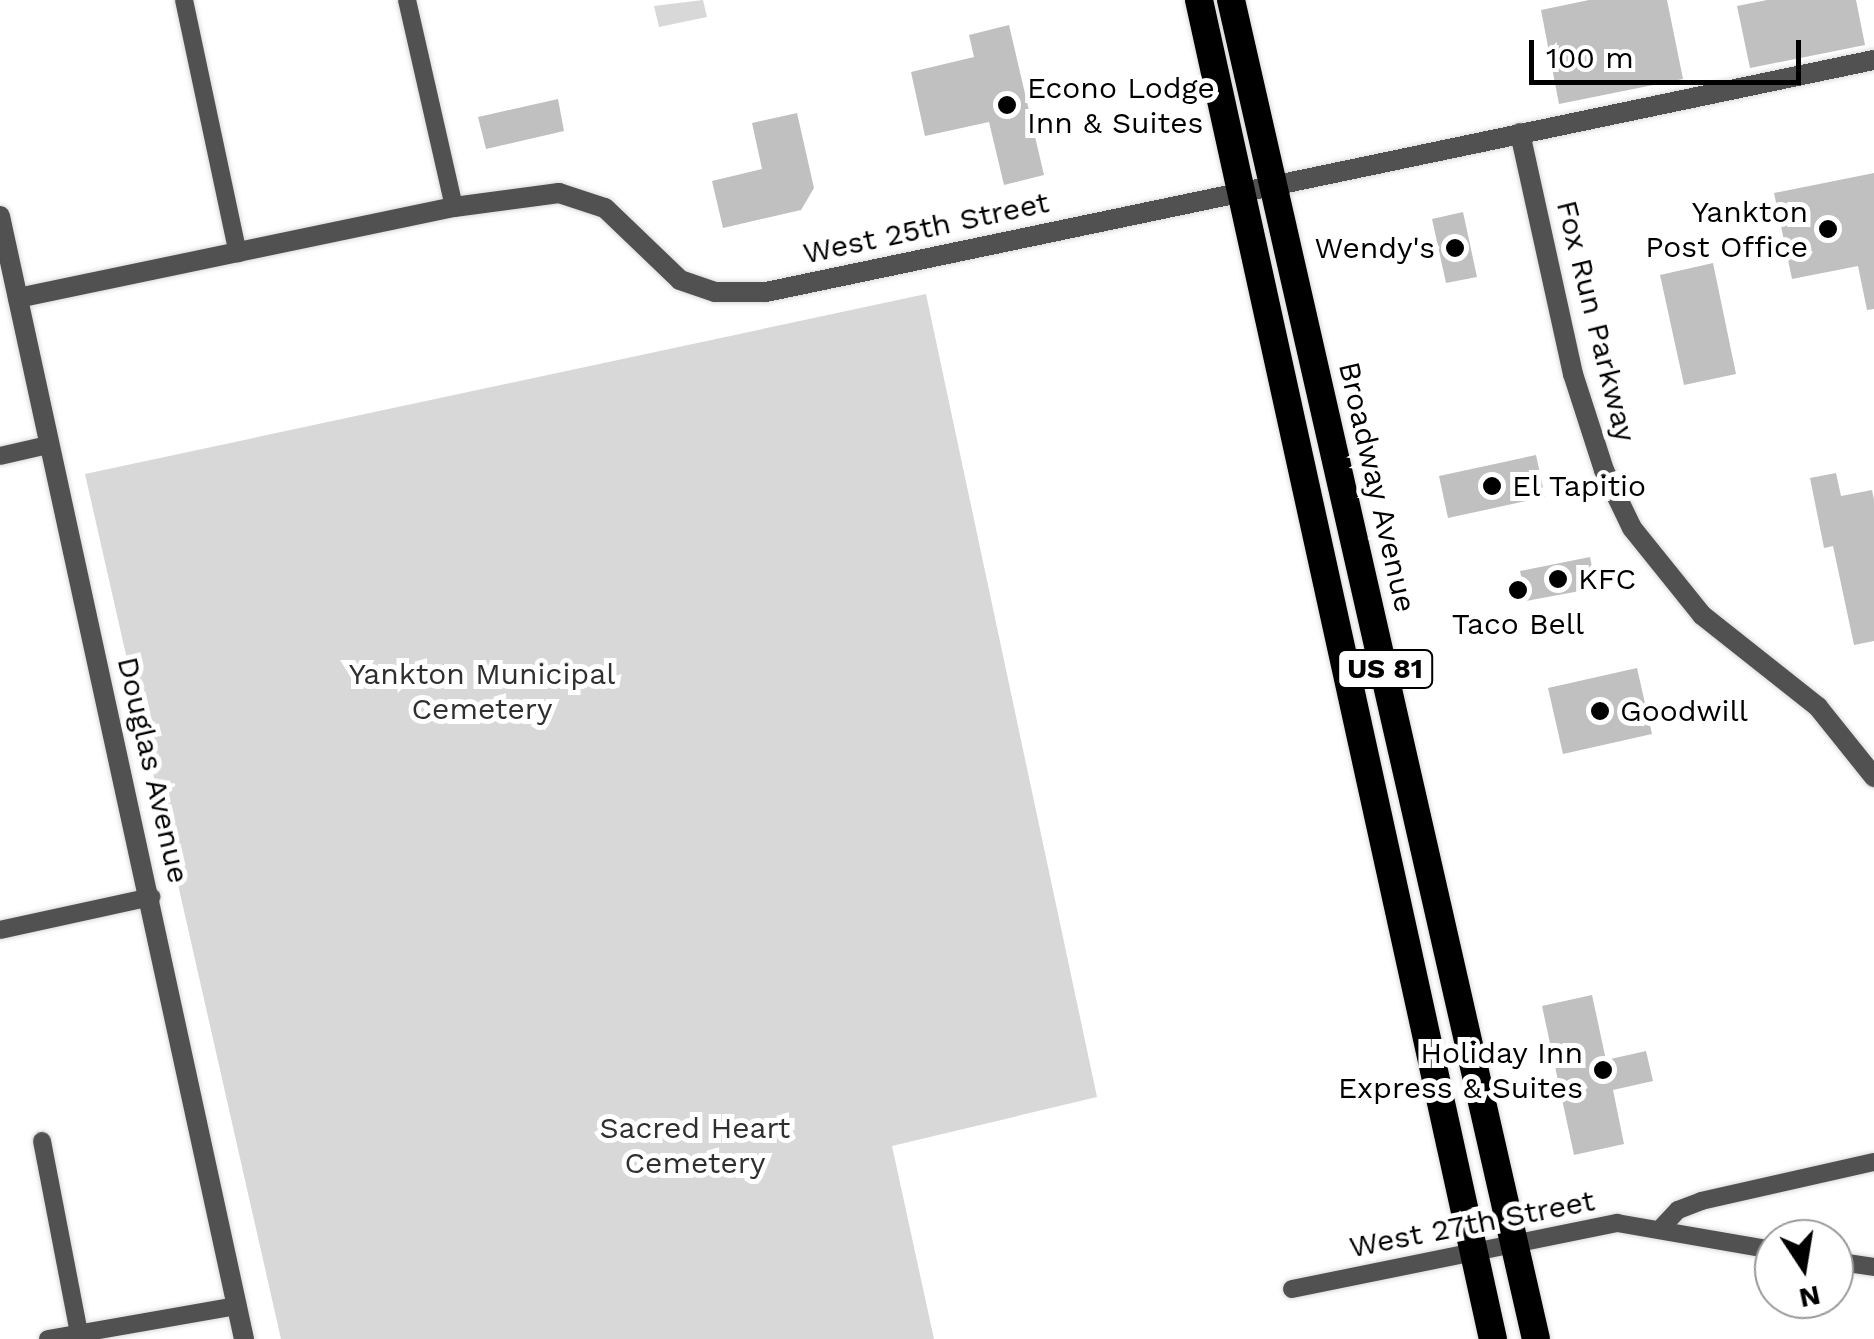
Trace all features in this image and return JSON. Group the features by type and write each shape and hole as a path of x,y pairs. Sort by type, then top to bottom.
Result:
{"highway":[{"name":"US 81","path":"1198,0 1245,192 1492,1339"},
{"name":"Broadway Avenue","path":"1231,0 1536,1339"}],"street":[{"path":"184,0 238,252"},
{"path":"407,0 454,207"},
{"name":"West 25th Street","path":"18,298 454,207 559,193 580,197 620,220 653,261 680,280 741,294 1874,60"},
{"name":"Fox Run Parkway","path":"1520,134 1577,387 1604,470 1632,528 1688,601 1818,707 1874,777"},
{"name":"Douglas Avenue","path":"0,216 244,1339"},
{"path":"0,456 48,445"},
{"path":"0,930 151,897"},
{"path":"42,1141 79,1333"},
{"path":"1663,1226 1678,1210 1701,1201 1874,1162"},
{"name":"West 27th Street","path":"1292,1289 1473,1247 1617,1223 1663,1226 1754,1246"},
{"path":"48,1339 238,1306"}],"green space":[{"path":"703,0 707,17 659,27 654,6"},
{"name":"Yankton Municipal Cemetery","path":"926,294 1097,1097 892,1146 934,1339 281,1339 85,474"}],"building":[{"path":"1589,0 1667,0 1683,79 1559,104 1541,10"},
{"path":"1767,0 1856,0 1865,45 1750,68 1737,6"},
{"path":"1009,25 1044,175 1004,185 989,122 925,136 911,72 974,57 969,35"},
{"path":"558,99 564,131 486,149 478,117"},
{"path":"797,113 814,188 801,210 723,228 712,181 762,169 752,123"},
{"name":"Yankton Post Office","path":"1874,173 1874,309 1867,310 1858,266 1792,279 1774,193"},
{"name":"Wendy's","path":"1463,212 1477,277 1446,283 1432,219"},
{"path":"1713,263 1736,374 1684,385 1660,275"},
{"name":"El Tapitio","path":"1536,455 1545,497 1448,518 1439,476"},
{"path":"1836,473 1841,496 1872,490 1874,500 1874,641 1854,645 1833,546 1824,548 1810,478"},
{"name":"KFC","path":"1590,557 1596,588 1526,601 1520,571"},
{"name":"Goodwill","path":"1637,668 1652,734 1563,754 1548,688"},
{"name":"Holiday Inn Express & Suites","path":"1592,995 1606,1060 1646,1051 1653,1081 1613,1090 1624,1144 1574,1155 1542,1006"}],"place":[{"name":"Econo Lodge Inn & Suites","path":"1007,105"},
{"name":"Yankton Post Office","path":"1828,229"},
{"name":"Wendy's","path":"1455,248"},
{"name":"El Tapitio","path":"1492,486"},
{"name":"KFC","path":"1558,579"},
{"name":"Taco Bell","path":"1518,590"},
{"name":"Goodwill","path":"1600,711"},
{"name":"Holiday Inn Express & Suites","path":"1603,1070"}],"park label":[{"name":"Sacred Heart Cemetery","path":"695,1145"}]}
